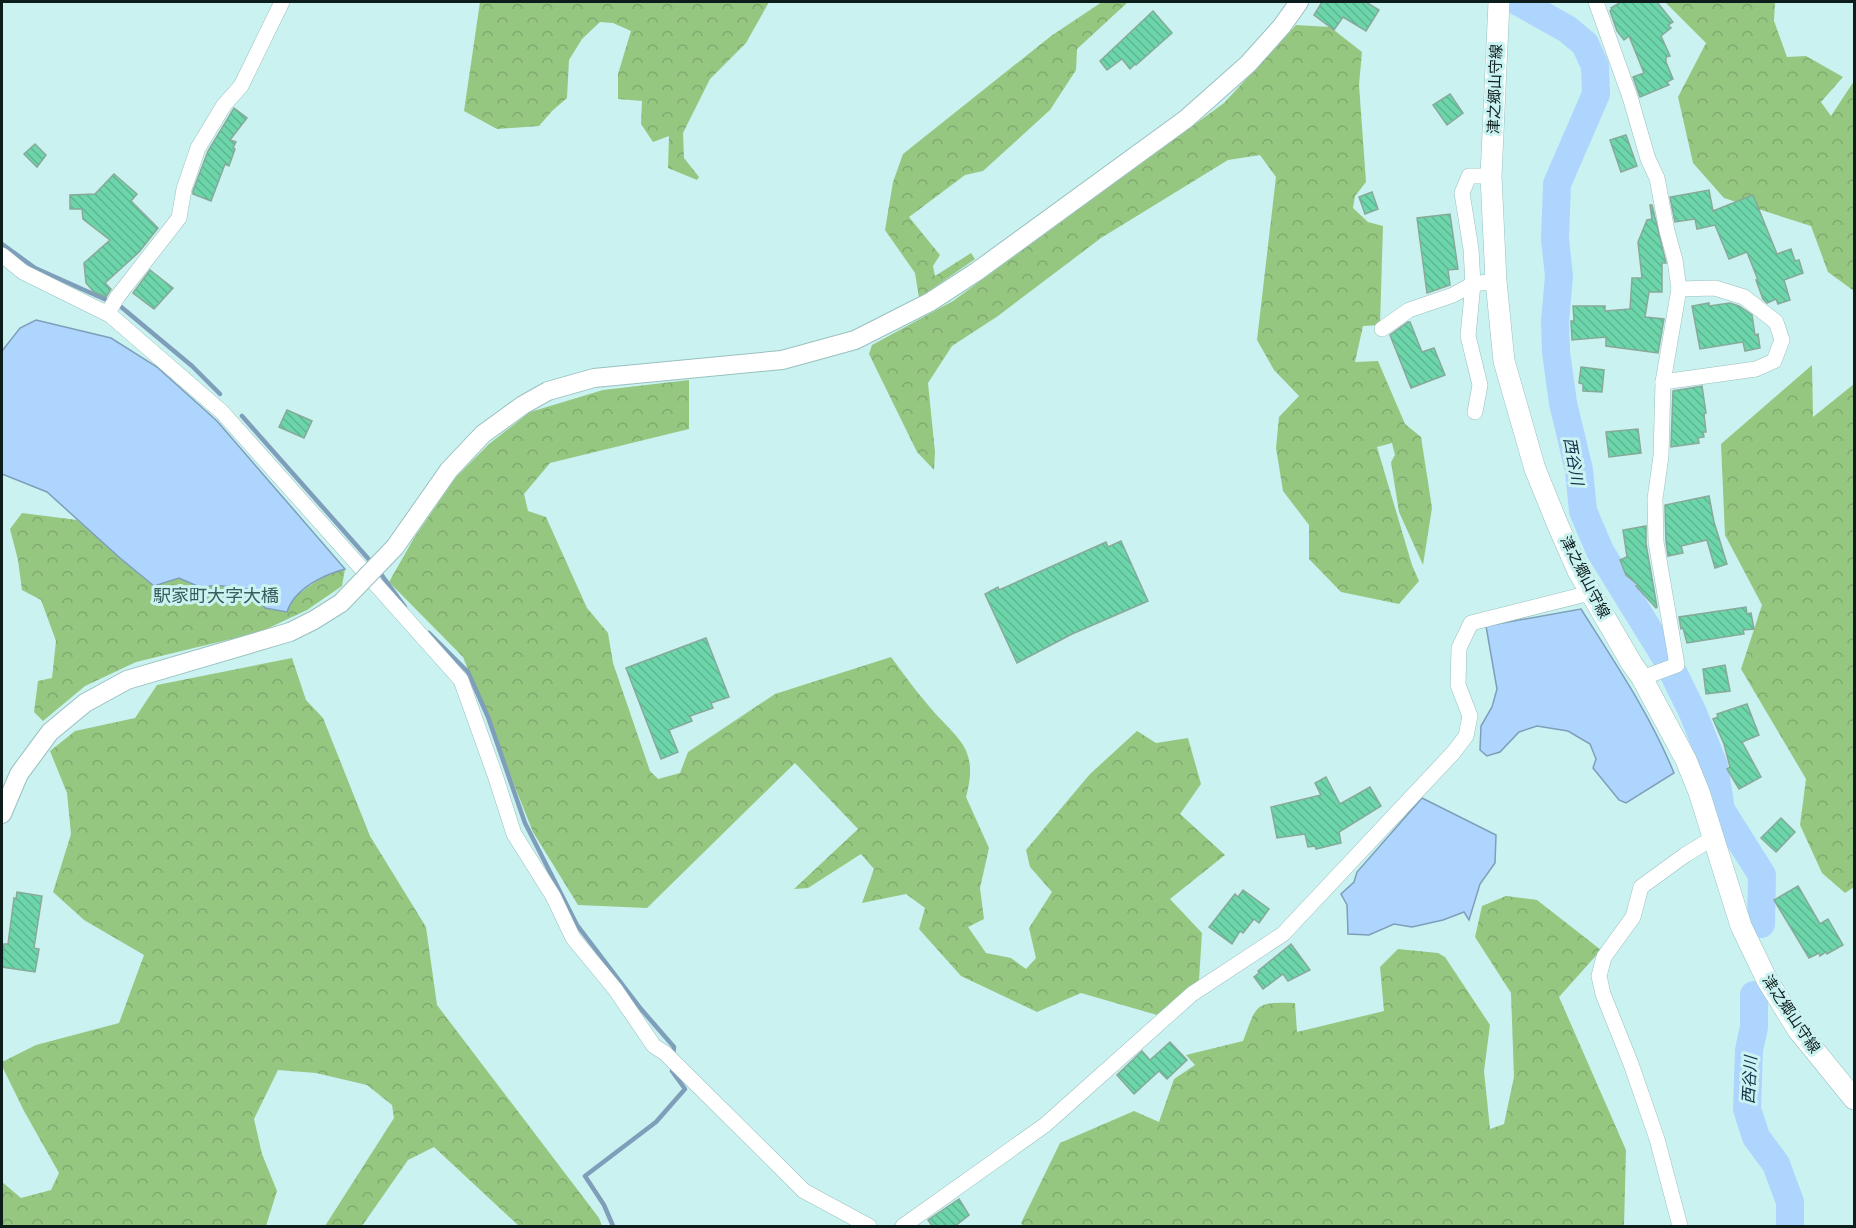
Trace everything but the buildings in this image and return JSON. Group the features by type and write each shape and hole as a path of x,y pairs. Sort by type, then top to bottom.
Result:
{"main road":[{"name":"津之郷山守線","path":"1499,2 1491,176 1496,281 1504,361 1535,469 1590,593 1642,678 1686,760 1699,792 1741,926 1767,980 1798,1030 1854,1099"}],"street":[{"path":"112,307 179,218 184,189 198,148 224,105 241,86 282,2"},
{"path":"2,814 19,774 50,732 85,703 127,680 290,632 341,603 395,547 449,470 483,434 523,405 548,391 594,378 782,360 855,339 930,302 976,272 1186,119 1248,64 1282,26 1299,2"},
{"path":"1596,2 1630,97 1648,159 1657,178 1679,289 1663,382 1661,456 1655,499 1656,542 1677,665 1642,678"},
{"path":"1475,412 1480,385 1468,336 1473,284 1472,249 1462,193 1469,176 1491,176"},
{"path":"2,255 23,272 112,307 222,412 461,680 514,834 553,896 573,938 615,989 654,1046 665,1053 804,1191 869,1227"},
{"path":"1382,329 1409,310 1453,295 1473,284 1496,281"},
{"path":"1663,382 1756,369 1774,361 1782,340 1776,322 1744,297 1714,288 1679,289"},
{"path":"903,1227 1045,1125 1192,994 1283,934 1453,753 1466,736 1470,716 1458,686 1459,648 1471,623 1590,593"},
{"path":"1680,1227 1658,1138 1603,994 1599,976 1604,957 1633,917 1641,887 1713,838"}],"green space":[{"path":"480,2 769,2 746,43 710,79 683,133 684,158 699,177 697,180 668,168 669,136 653,142 641,124 642,101 618,99 618,74 631,31 613,23 600,22 582,39 569,60 567,98 539,126 497,129 464,111"},
{"path":"1102,2 1128,2 1077,49 1076,70 1050,110 983,171 965,175 909,217 940,255 933,266 935,276 971,253 975,259 919,298 915,273 885,230 893,182 903,154 1051,36"},
{"path":"1665,2 1775,2 1774,21 1787,57 1806,56 1843,77 1821,102 1831,116 1854,81 1854,291 1828,272 1811,226 1724,198 1693,163 1678,97 1706,43"},
{"path":"1296,25 1330,27 1362,52 1359,85 1366,182 1355,196 1353,208 1368,222 1383,226 1380,325 1363,326 1355,362 1378,361 1405,424 1421,437 1432,508 1423,565 1399,512 1391,462 1395,455 1392,443 1377,447 1412,565 1419,581 1399,604 1341,592 1309,559 1309,525 1283,491 1276,448 1279,417 1299,396 1274,370 1257,340 1276,177 1260,155 1228,160 1101,238 998,316 952,346 928,383 935,452 934,470 917,452 869,354 872,345 953,301 1224,103"},
{"path":"1812,365 1813,417 1854,384 1854,887 1845,893 1822,873 1800,825 1806,779 1741,669 1762,605 1725,535 1721,444"},
{"path":"689,380 689,429 550,463 524,494 528,511 546,517 587,608 608,633 613,663 650,771 658,779 680,773 688,752 775,694 891,657 968,754 970,780 966,797 989,848 980,888 984,919 968,927 986,953 1011,958 1026,969 1036,958 1029,928 1052,892 1030,867 1026,850 1090,774 1137,731 1156,743 1188,738 1201,784 1180,814 1225,855 1170,899 1202,933 1199,980 1157,1015 1081,993 1037,1012 961,976 919,929 925,908 906,894 862,903 874,869 861,854 808,888 794,889 858,829 795,763 647,908 578,905 533,832 463,657 389,582 414,538 456,477 489,444 530,412 603,390"},
{"path":"22,513 77,520 154,586 179,578 202,588 215,585 252,590 265,608 286,612 291,599 327,574 345,569 342,586 307,610 260,632 136,662 85,686 43,721 34,712 38,681 52,678 56,641 41,600 22,590 18,560 10,529"},
{"path":"292,658 306,700 323,718 370,836 426,927 437,1005 599,1218 602,1226 519,1226 434,1147 408,1160 362,1226 325,1226 394,1118 392,1105 367,1085 316,1073 278,1070 254,1119 262,1154 277,1191 266,1226 2,1226 2,1182 21,1198 51,1190 59,1173 24,1111 2,1062 36,1045 119,1023 144,955 84,920 53,892 71,834 67,793 50,751 75,731 135,718 157,685"},
{"path":"1506,896 1537,900 1601,950 1559,997 1626,1150 1624,1226 1023,1226 1021,1223 1060,1143 1134,1111 1159,1122 1174,1079 1195,1065 1186,1055 1243,1041 1255,1012 1264,1005 1295,1003 1297,1032 1384,1011 1380,967 1398,949 1438,953 1445,957 1490,1025 1484,1071 1490,1129 1504,1124 1514,1077 1511,993 1475,937 1482,906"}],"water":[{"path":"36,320 111,338 157,367 217,421 345,569 310,584 296,596 287,612 265,608 252,590 215,585 202,588 179,578 154,586 47,492 2,474 2,351 20,328"},
{"path":"1581,609 1643,709 1674,773 1626,803 1619,800 1593,768 1596,759 1590,744 1568,731 1537,726 1519,732 1500,752 1487,756 1480,750 1481,726 1492,707 1497,689 1486,626"},
{"path":"1422,798 1496,835 1495,863 1480,884 1469,920 1464,912 1443,920 1412,927 1394,924 1369,935 1348,934 1347,905 1341,894 1354,882 1357,872"}],"waterway":[{"name":"西谷川","path":"1519,2 1567,29 1585,44 1595,66 1596,94 1557,184 1555,239 1559,276 1555,322 1556,352 1563,403 1579,470 1583,511 1600,551 1666,658 1693,713 1714,766 1721,810 1762,875 1761,924"},
{"path":"2,244 35,268 120,306 192,366 220,394"},
{"path":"242,416 373,564"},
{"path":"378,570 405,607"},
{"path":"429,633 468,672 488,717 525,823 577,925 641,1009 674,1047 673,1056"},
{"name":"西谷川","path":"1754,995 1754,1027 1749,1050 1747,1109 1756,1137 1776,1164 1790,1202 1790,1226"},
{"path":"613,1226 604,1205 585,1176 656,1122 685,1089 672,1071 673,1067"}],"district":[{"name":"駅家町大字大橋","path":"216,596"}]}
